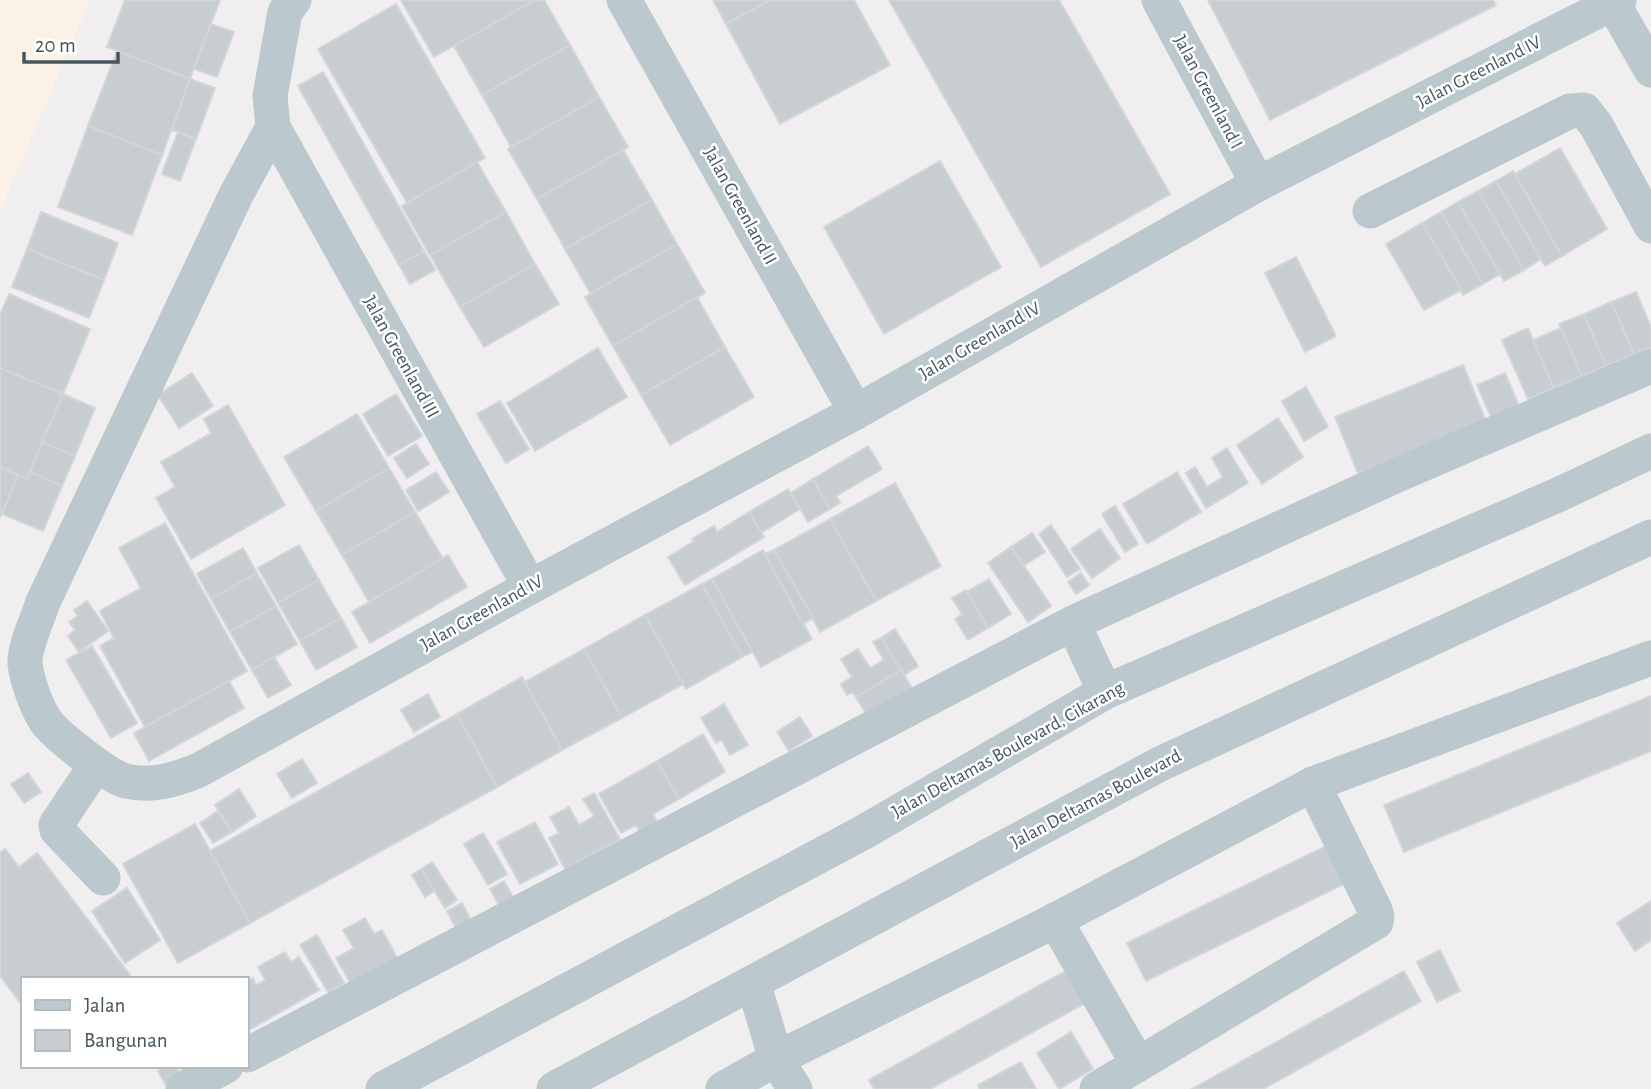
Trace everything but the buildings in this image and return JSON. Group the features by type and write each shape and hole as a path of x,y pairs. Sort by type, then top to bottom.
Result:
{"street":[{"path":"273,127 270,96 285,12 294,0"},
{"name":"Jalan Greenland II","path":"624,0 856,412"},
{"name":"Jalan Greenland I","path":"1159,0 1258,184"},
{"path":"1615,1 1651,70"},
{"name":"Jalan Greenland IV","path":"273,127 230,207 43,602 26,654 28,675 44,718 96,765 124,780 153,783 189,774 856,412 1258,184 1615,1"},
{"path":"1370,211 1570,111 1584,110 1596,125 1651,226"},
{"name":"Jalan Greenland III","path":"273,127 530,587"},
{"path":"248,1054 1073,622 1395,476 1651,366"},
{"name":"Jalan Deltamas Boulevard, Cikarang","path":"383,1089 863,832 1105,692 1548,499 1651,451"},
{"name":"Jalan Deltamas Boulevard","path":"554,1089 1160,764 1651,537"},
{"path":"1073,622 1105,692"},
{"path":"723,1089 776,1059 1055,920 1313,784 1651,658"},
{"path":"96,765 56,825 57,830 103,878"},
{"path":"1097,1089 1376,922 1375,910 1313,784"},
{"path":"1055,920 1138,1063"},
{"path":"753,982 776,1059 795,1089"}],"shaded area":[{"path":"0,0 90,0 0,211"}]}
